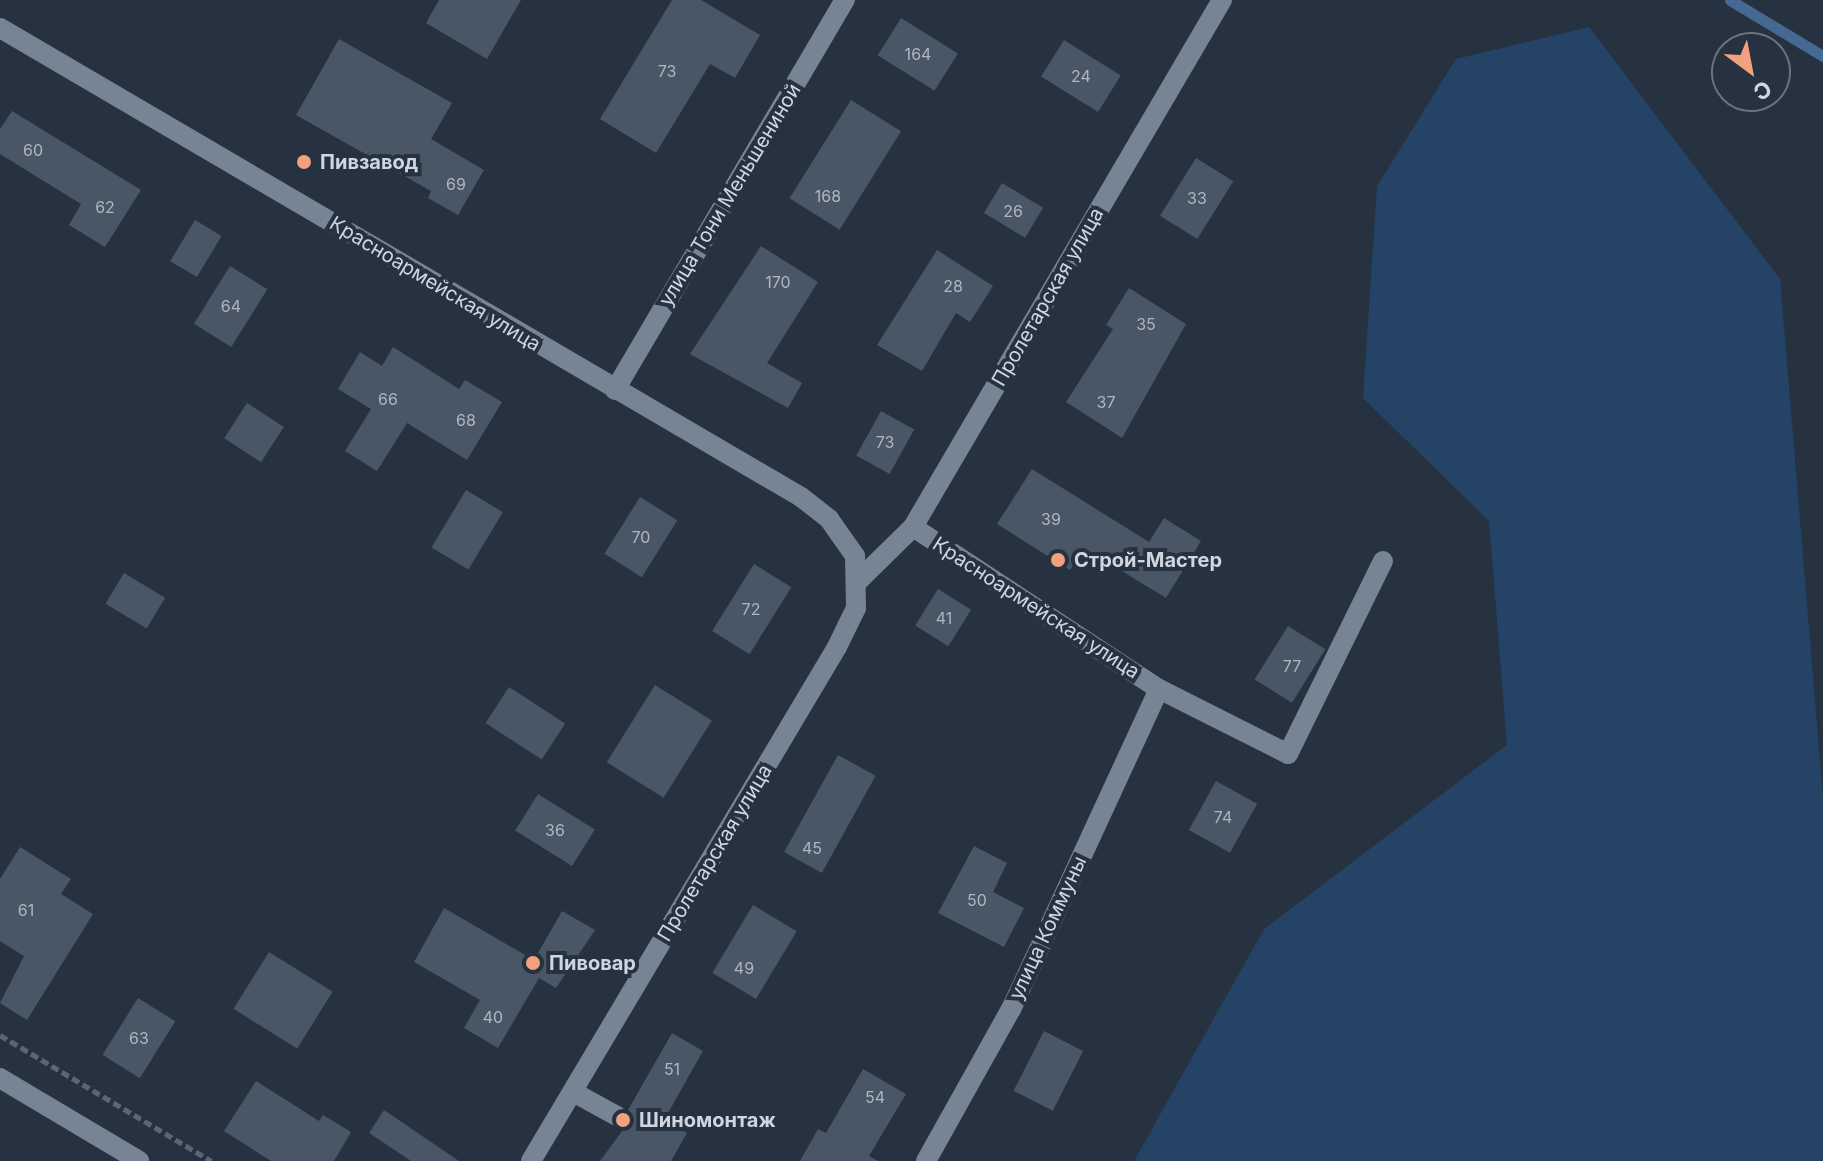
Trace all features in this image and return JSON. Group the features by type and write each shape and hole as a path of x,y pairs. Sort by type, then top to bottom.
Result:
{"street":[{"name":"улица Тони Меньшениной","path":"615,390 845,0"},
{"name":"Пролетарская улица","path":"858,581 913,527 1222,0"},
{"name":"Красноармейская улица","path":"0,28 801,497 829,519 855,556"},
{"name":"Красноармейская улица","path":"913,527 1159,689 1288,754 1383,561"},
{"name":"Пролетарская улица","path":"531,1161 837,647 856,608 858,581 855,556"},
{"name":"улица Коммуны","path":"926,1161 1011,1009 1159,689"},
{"path":"0,1078 139,1161"},
{"path":"573,1092 617,1116"}],"path":[{"path":"0,1035 211,1161"}],"shaded area":[{"path":"1589,27 1780,279 1823,797 1823,1161 1134,1161 1264,929 1507,745 1489,521 1363,398 1377,186 1456,59"}],"building":[{"path":"439,0 521,0 487,59 426,23"},
{"path":"672,0 701,0 760,35 735,78 710,64 656,153 600,119"},
{"path":"901,18 958,54 935,91 878,55"},
{"path":"339,39 452,103 431,139 484,170 458,215 428,198 431,191 296,115"},
{"path":"1064,40 1121,76 1098,112 1041,76"},
{"path":"851,100 901,131 840,230 790,198"},
{"path":"12,111 141,190 105,247 69,225 81,204 0,154 0,129"},
{"path":"1196,158 1233,181 1197,239 1160,216"},
{"path":"1002,183 1043,208 1025,238 984,213"},
{"path":"195,220 222,236 197,277 170,261"},
{"path":"761,246 818,282 767,363 802,383 788,408 690,354"},
{"path":"937,250 993,286 970,322 956,313 922,371 877,345"},
{"path":"230,266 267,289 231,347 194,324"},
{"path":"1129,288 1186,324 1122,438 1066,402 1113,329 1106,325"},
{"path":"393,347 459,389 465,380 502,402 467,460 407,423 377,471 345,451 371,409 338,389 360,352 382,366"},
{"path":"247,403 284,427 261,462 224,438"},
{"path":"881,411 914,429 890,474 856,456"},
{"path":"1032,469 1149,542 1164,518 1201,541 1166,598 1084,548 1070,570 997,524"},
{"path":"466,490 503,512 468,570 431,547"},
{"path":"640,497 677,520 642,577 604,554"},
{"path":"754,564 791,587 749,654 712,631"},
{"path":"124,573 165,598 147,629 105,604"},
{"path":"938,589 971,610 948,646 915,625"},
{"path":"1288,626 1325,649 1292,703 1255,679"},
{"path":"655,685 712,721 664,798 607,762"},
{"path":"509,687 565,723 542,760 486,723"},
{"path":"838,755 876,776 822,873 784,852"},
{"path":"1216,781 1257,804 1230,853 1189,830"},
{"path":"538,794 595,830 572,866 515,830"},
{"path":"974,846 1007,863 993,892 1024,908 1004,947 938,913"},
{"path":"20,847 71,879 61,894 93,914 27,1020 0,1003 24,956 0,941 0,879"},
{"path":"753,905 797,931 756,999 712,973"},
{"path":"444,908 534,960 562,911 595,930 556,988 539,978 498,1048 464,1028 480,1000 414,962"},
{"path":"269,952 333,992 297,1049 233,1009"},
{"path":"138,998 175,1021 140,1078 102,1055"},
{"path":"1044,1031 1083,1051 1053,1111 1014,1091"},
{"path":"672,1033 703,1051 664,1120 687,1133 671,1161 600,1161 628,1123 628,1110"},
{"path":"863,1069 906,1094 869,1156 878,1161 800,1161 818,1129 826,1133"},
{"path":"256,1081 319,1121 323,1115 351,1132 334,1161 271,1161 224,1131"},
{"path":"384,1110 459,1161 411,1161 369,1133"}],"waterway":[{"path":"1730,0 1823,56"}],"place":[{"name":"Пивзавод","path":"304,162"},
{"name":"Строй-Мастер","path":"1058,560"},
{"name":"Пивовар","path":"533,963"},
{"name":"Шиномонтаж","path":"623,1120"}]}
